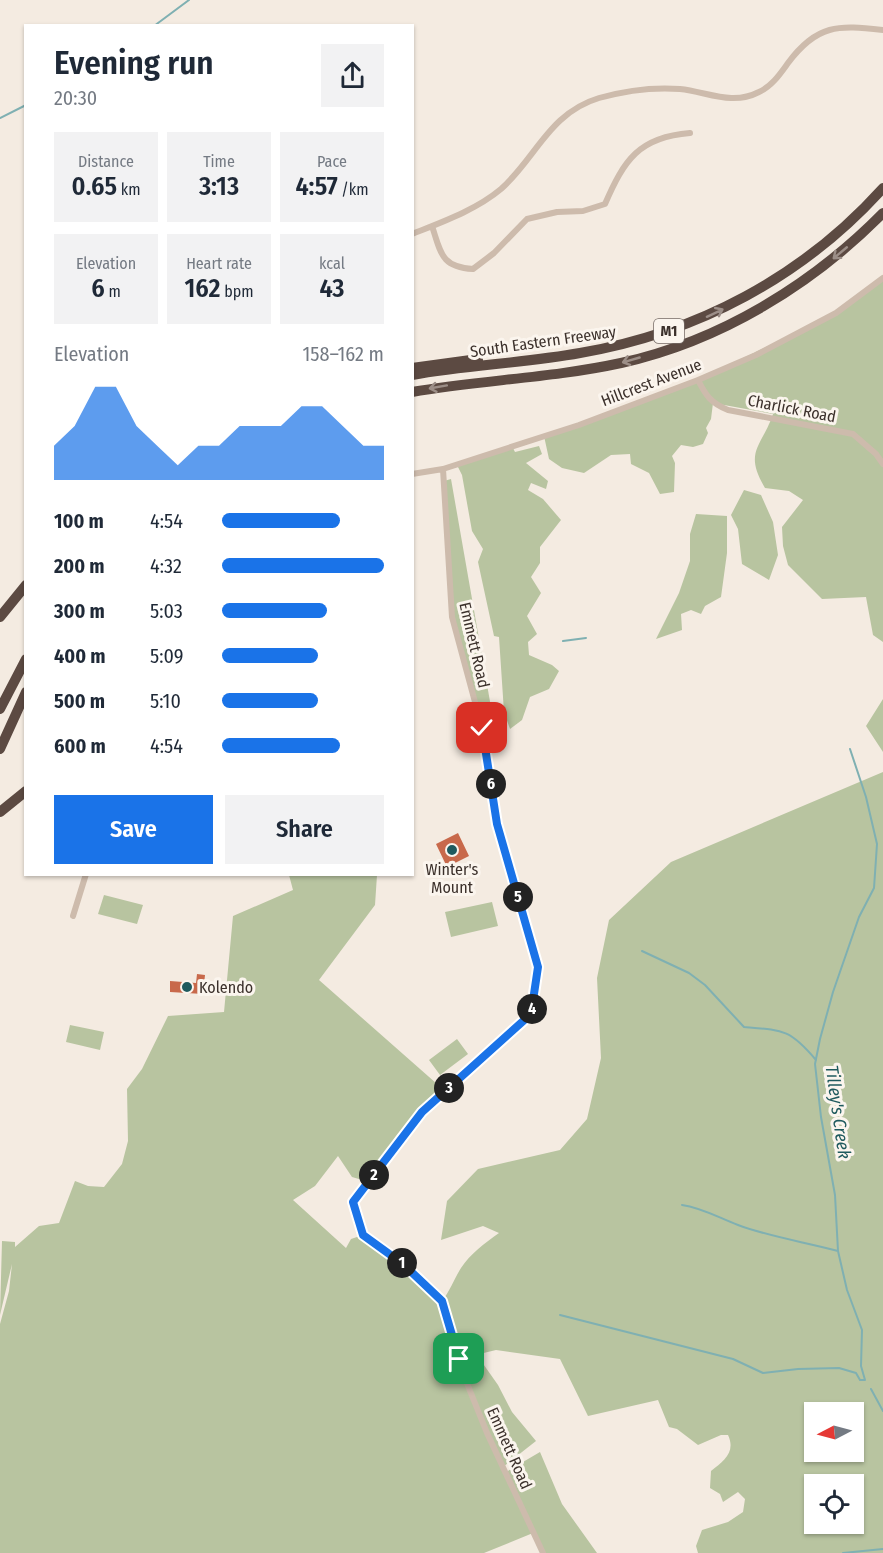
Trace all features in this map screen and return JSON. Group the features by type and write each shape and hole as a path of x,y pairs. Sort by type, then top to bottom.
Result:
{"highway":[{"name":"South Eastern Freeway","path":"414,375 578,354 660,334 735,303 807,258 840,232 883,188"},
{"name":"South Eastern Freeway","path":"414,392 612,365 698,338 774,300 808,278 840,253 883,213"},
{"path":"414,368 454,361 578,354"},
{"path":"0,617 24,587"},
{"path":"0,709 24,663"},
{"path":"0,749 24,696"},
{"path":"0,812 24,793"}],"street":[{"path":"414,233 468,210 498,191 515,176 554,124 572,110 598,99 651,89 681,89 714,98 738,99 759,92 776,80 795,54 812,37 834,28 883,30"},
{"path":"432,226 444,259 456,268 473,269 527,219 556,212 583,211 605,204 616,178 631,155 656,140 690,133"},
{"name":"Hillcrest Avenue","path":"414,474 443,469 579,425 698,380 756,355 836,314 883,278"},
{"name":"Charlick Road","path":"698,380 707,397 718,406 728,410 853,434 876,454 883,464"},
{"name":"Emmett Road","path":"443,469 452,617 482,728 497,824 538,967 531,1014 422,1112 353,1202 363,1235 403,1264 442,1301 462,1371 478,1412 543,1553"},
{"path":"73,916 85,876"}],"green space":[{"path":"883,278 883,642 873,635 866,597 822,599 788,565 783,546 782,527 803,500 789,491 765,488 755,465 757,449 773,414 713,403 711,419 706,428 708,433 703,444 693,447 681,445 672,456 675,463 674,492 660,494 649,473 631,464 630,454 611,455 584,473 562,468 549,459 544,436 698,380 836,313"},
{"path":"512,446 515,452 539,446 542,454 526,463 548,481 546,489 531,483 528,490 543,499 561,520 540,547 540,563 531,577 541,593 527,616 537,634 528,642 529,655 552,665 559,671 549,689 530,697 522,720 510,729 504,712 499,637 494,636 478,562 483,549 472,531 462,475 457,465"},
{"path":"451,479 495,730 481,724 452,617 444,481"},
{"path":"744,490 761,495 773,522 778,555 769,580 742,564 738,529 731,515"},
{"path":"696,514 727,516 727,553 721,597 705,606 701,614 691,610 681,614 682,630 656,639 679,593 690,561 690,534"},
{"path":"883,699 883,752 866,726"},
{"path":"883,772 883,1553 698,1553 696,1546 702,1530 728,1522 743,1512 745,1499 738,1492 723,1502 720,1494 710,1488 711,1471 724,1460 730,1451 728,1435 721,1435 698,1445 677,1429 669,1427 658,1400 588,1416 560,1359 496,1350 459,1359 462,1370 479,1358 498,1385 512,1412 536,1441 503,1467 506,1472 540,1452 562,1504 597,1553 543,1553 533,1533 484,1553 0,1553 0,1324 9,1291 12,1264 0,1315 2,1241 15,1242 15,1247 39,1226 59,1223 75,1181 88,1186 104,1187 122,1164 128,1141 127,1089 142,1069 168,1016 224,1012 233,916 293,890 289,876 377,876 375,905 319,980 445,1091 422,1112 369,1182 352,1177 338,1156 315,1186 293,1200 346,1248 351,1239 363,1235 403,1264 442,1301 465,1263 478,1249 499,1233 483,1226 441,1240 447,1201 478,1169 560,1150 587,1119 601,1058 597,978 609,920 671,862"},
{"path":"104,895 143,905 137,924 98,914"},
{"path":"492,902 498,926 451,937 445,912"},
{"path":"70,1025 104,1032 100,1050 66,1042"},
{"path":"457,1039 468,1054 440,1075 429,1060"}],"building":[{"name":"Winter's Mount","path":"458,833 469,856 447,867 436,844"},
{"name":"Kolendo","path":"197,974 205,975 203,994 170,992 170,981 196,983"}],"waterway":[{"path":"157,24 189,0"},
{"path":"0,118 24,106"},
{"path":"563,641 586,638"},
{"name":"Tilley's Creek","path":"850,749 866,797 877,844 874,888 859,917 833,992 815,1064 821,1117 835,1195 838,1251 847,1290 862,1330 861,1366 865,1380"},
{"path":"642,951 689,973 705,985 744,1027 785,1033 799,1042 816,1060"},
{"path":"682,1205 762,1233 838,1251"},
{"path":"560,1315 733,1359 763,1373 839,1368 856,1373 860,1380 864,1380"},
{"name":"Tilley's Creek","path":"871,1389 883,1411"},
{"path":"843,1553 883,1549"}],"place":[{"name":"Winter's Mount","path":"452,850"},
{"name":"Kolendo","path":"187,987"}],"route":[{"path":"459,1359 442,1301 403,1264 363,1235 353,1202 422,1112 531,1014 538,967 497,824 482,728"}]}
